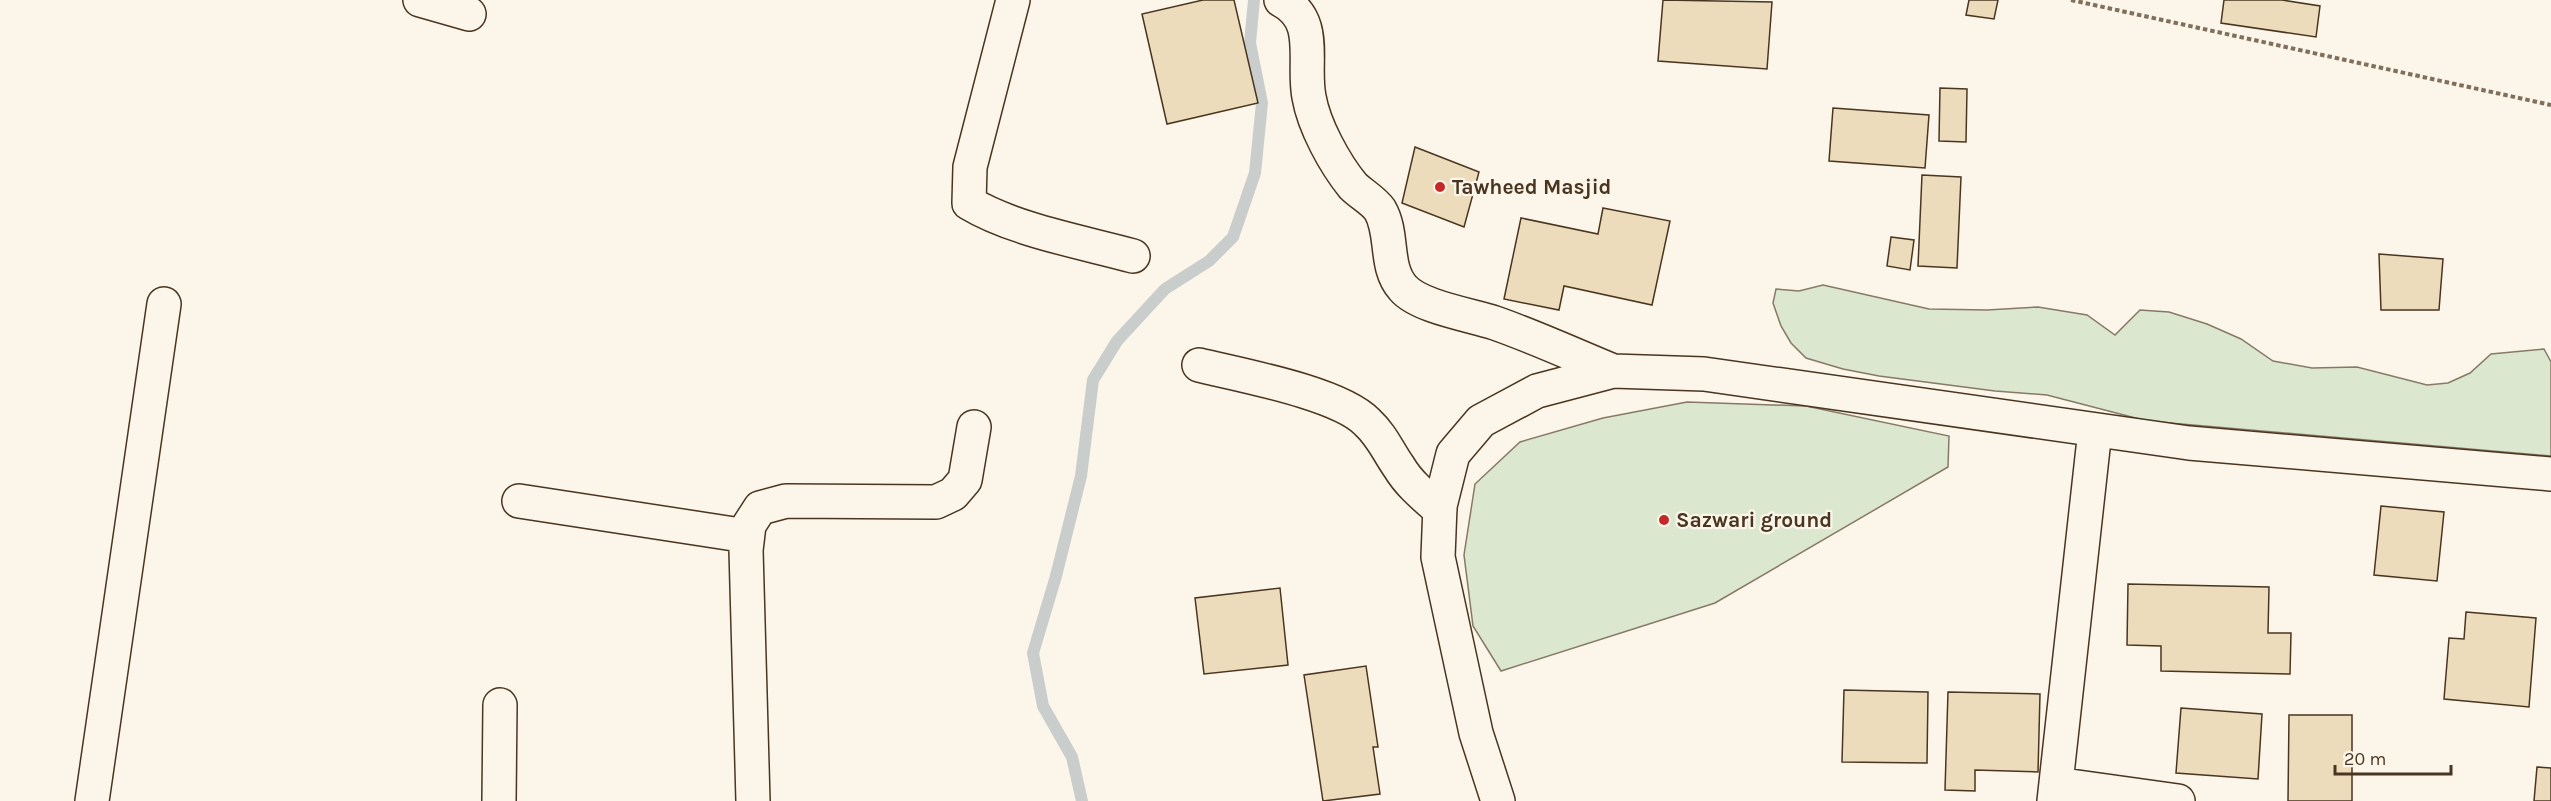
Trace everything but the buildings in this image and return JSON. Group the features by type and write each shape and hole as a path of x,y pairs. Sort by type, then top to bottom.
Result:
{"street":[{"path":"420,0 470,14"},
{"path":"1013,0 970,167 969,203 984,212 1033,228 1133,256"},
{"path":"1281,0 1291,5 1305,23 1308,41 1306,67 1309,99 1319,127 1335,163 1354,187 1379,209 1387,230 1392,269 1403,288 1420,300 1496,324 1613,371"},
{"path":"92,801 164,304"},
{"path":"1199,365 1335,402 1365,420 1387,444 1399,467 1419,492 1440,510"},
{"path":"1498,801 1476,733 1438,557 1440,510 1453,454 1481,421 1537,391 1613,371 1704,374 2189,443 2551,474"},
{"path":"753,801 746,550 749,525 760,508 786,501 936,502 953,494 965,480 974,427"},
{"path":"2095,430 2055,793 2178,801"},
{"path":"519,501 747,536"},
{"path":"499,801 500,705"}],"path":[{"path":"2071,0 2551,105"}],"green space":[{"path":"1823,285 1929,309 1987,310 2038,307 2087,315 2115,335 2140,310 2169,312 2207,324 2241,339 2273,361 2312,368 2357,367 2427,385 2448,383 2470,373 2491,354 2544,349 2551,362 2551,456 2147,421 2047,395 1995,391 1843,369 1806,358 1791,343 1781,326 1773,303 1776,289 1799,291"},
{"name":"Sazwari ground","path":"1687,402 1806,406 1949,436 1948,467 1715,603 1501,671 1473,626 1464,555 1475,484 1520,442 1603,418"}],"waterway":[{"path":"1082,801 1072,757 1043,706 1033,653 1056,576 1081,476 1093,380 1117,341 1165,289 1209,261 1233,237 1255,173 1262,103 1250,43 1254,0"}],"place":[{"name":"Tawheed Masjid","path":"1440,187"},
{"name":"Sazwari ground","path":"1664,520"}]}
